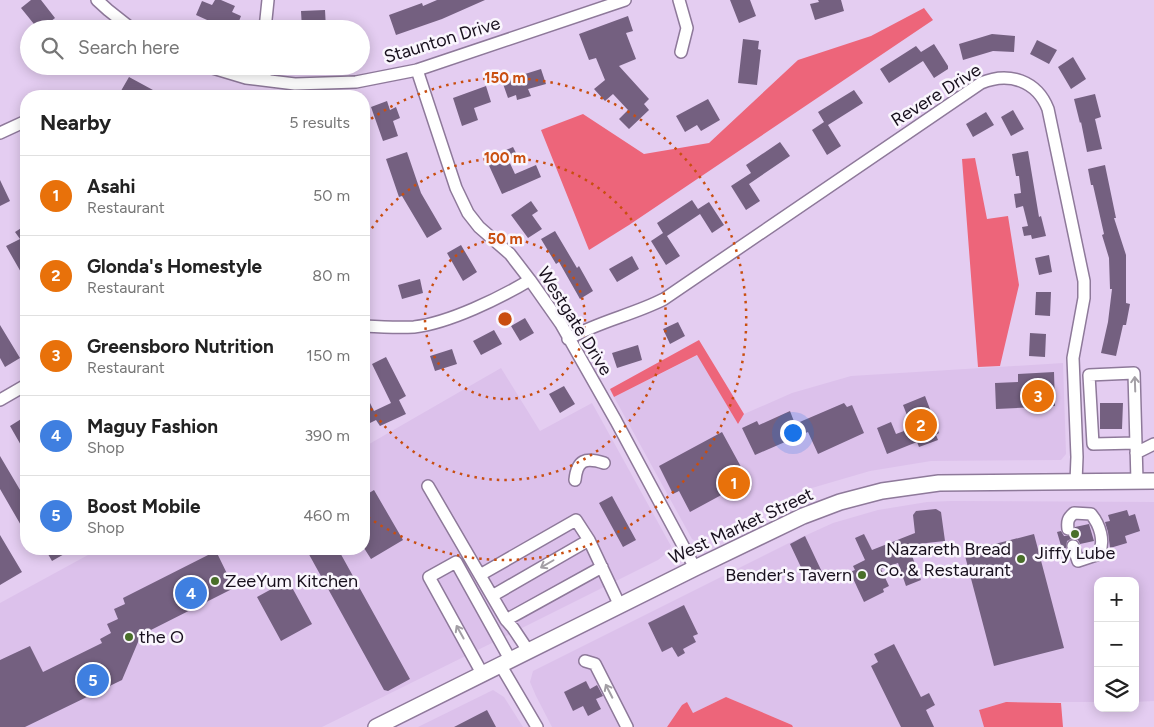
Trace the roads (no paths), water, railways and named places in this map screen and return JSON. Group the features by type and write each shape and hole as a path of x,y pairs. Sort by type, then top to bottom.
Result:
{"main road":[{"name":"West Market Street","path":"376,727 695,568 823,508 864,495 915,485 1154,480"}],"street":[{"path":"97,0 121,20"},
{"path":"266,20 268,0"},
{"name":"Staunton Drive","path":"236,75 295,84 356,82 417,70 625,0"},
{"path":"679,0 687,28 681,52"},
{"name":"Westgate Drive","path":"417,70 456,188 468,213 479,227 510,254 530,280 568,338 616,421 695,568"},
{"name":"Revere Drive","path":"568,338 586,329 652,305 672,294 981,83 1003,77 1020,80 1036,91 1045,101 1048,109 1084,281 1084,298 1073,358 1077,457 1076,482"},
{"path":"0,133 20,124"},
{"path":"370,326 414,327 444,320 513,290 530,280"},
{"path":"1137,481 1136,443 1134,373 1089,374 1093,444 1136,443 1154,444"},
{"path":"1,397 20,388"},
{"path":"575,480 576,471 582,462 595,460 604,463"},
{"path":"428,486 506,620 529,652"},
{"path":"1068,529 1067,522 1074,513 1090,514 1096,521 1100,532 1102,543 1099,554 1078,561 1073,546"},
{"path":"480,575 576,520 589,540 620,606"},
{"path":"492,596 589,540"},
{"path":"483,675 429,577 456,562 537,727"},
{"path":"506,620 602,567"},
{"path":"586,661 595,664 627,727"}],"place":[{"name":"Greensboro Nutrition","path":"1038,396"},
{"name":"Glonda's Homestyle","path":"921,425"},
{"name":"Asahi","path":"734,483"},
{"name":"Jiffy Lube","path":"1075,534"},
{"name":"Nazareth Bread Co. & Restaurant","path":"1021,559"},
{"name":"Bender's Tavern","path":"862,575"},
{"name":"ZeeYum Kitchen","path":"215,581"},
{"name":"Maguy Fashion","path":"191,593"},
{"name":"the O","path":"129,637"},
{"name":"Boost Mobile","path":"93,680"}]}
